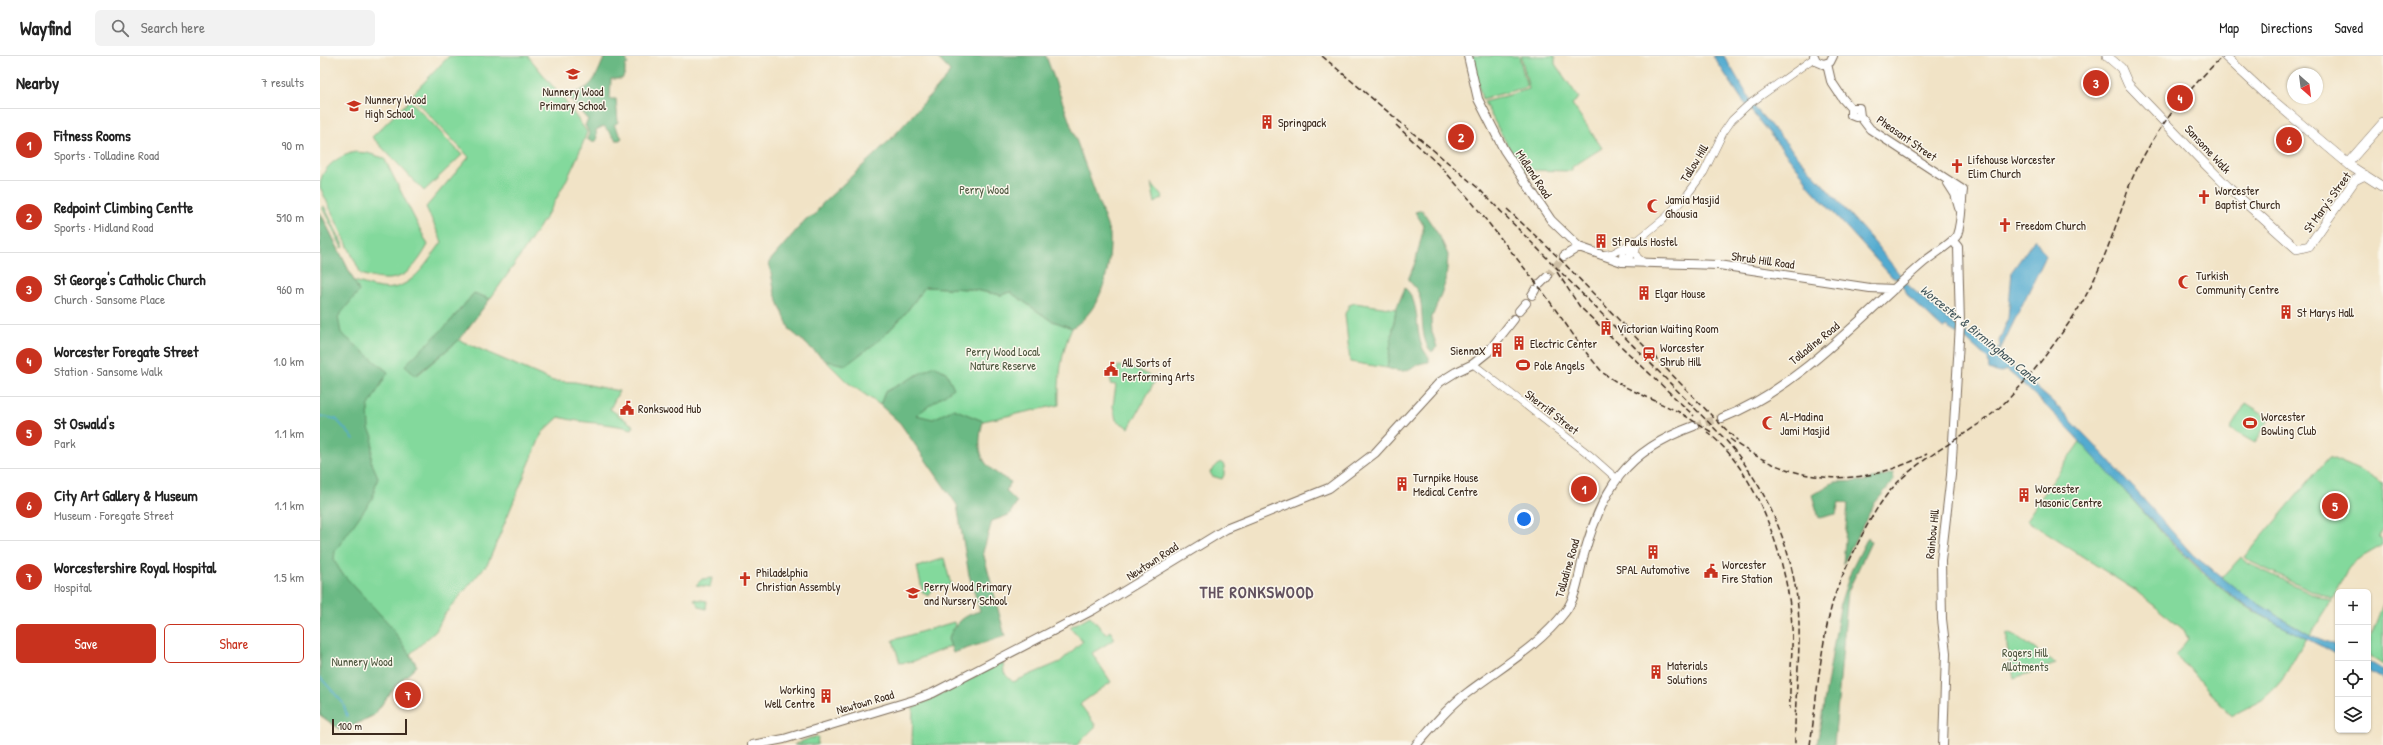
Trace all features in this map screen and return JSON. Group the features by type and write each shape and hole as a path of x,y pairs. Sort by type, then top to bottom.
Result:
{"main road":[{"name":"Midland Road","path":"1468,56 1478,99 1504,150 1551,220 1579,247 1598,255 1625,262"},
{"path":"1814,57 1820,64 1827,64 1833,56"},
{"name":"Sansome Walk","path":"2107,56 2121,68 2128,84 2230,189 2293,246 2301,250 2310,246"},
{"path":"2225,56 2270,98 2348,163 2383,187"},
{"name":"Pheasant Street","path":"1827,64 1831,81 1851,108 1851,115 1856,117 1860,116 1870,129 1963,190 1960,214"},
{"path":"2348,163 2383,122"},
{"name":"St Mary's Street","path":"2310,246 2355,180 2365,175"},
{"path":"1945,179 1955,194 1960,214 1957,234 1953,241"},
{"name":"Tolladine Road","path":"1722,418 1767,397 1868,314 1924,262 1953,241"},
{"name":"Rainbow Hill","path":"1943,745 1946,653 1942,619 1941,561 1951,475 1960,327 1958,247 1953,241"},
{"path":"1564,256 1579,247"},
{"name":"Shrub Hill Road","path":"1625,262 1647,264 1719,265 1870,288 1896,288"},
{"path":"1536,290 1547,277"},
{"path":"1520,311 1526,303"},
{"name":"Newtown Road","path":"752,745 784,739 914,700 932,693 1093,610 1226,530 1322,492 1375,453 1440,382 1473,364 1488,352 1514,318"},
{"name":"Tolladine Road","path":"1416,745 1458,700 1532,646 1566,611 1573,598 1592,525 1606,494 1617,479 1638,456 1658,441 1694,426"}],"street":[{"name":"Tallow Hill","path":"1647,264 1638,258 1635,249 1637,243 1687,195 1704,172 1723,133 1744,108 1814,57"},
{"name":"Tallow Hill","path":"1598,255 1613,253 1655,225"},
{"name":"Tallow Hill","path":"1625,262 1633,244 1640,236"},
{"path":"1625,262 1623,252 1627,245"},
{"name":"Sherriff Street","path":"1473,364 1617,479"}],"green space":[{"path":"449,56 528,56 564,100 587,132 568,177 557,198 490,299 474,293 448,324 416,376 459,340 553,381 575,382 619,391 610,409 634,426 632,429 559,417 542,433 488,563 444,615 436,631 410,654 417,666 396,685 374,715 342,731 320,715 320,212 354,281 381,288 401,286 409,281 424,267 442,242 426,207 469,157 411,96"},
{"path":"605,56 625,56 628,64 625,65 625,73 622,79 611,79 610,99 616,99 618,122 614,125 622,138 620,140 616,140 604,126 596,130 597,140 592,142 587,139 589,133 585,125 588,120 566,95 588,87 595,77"},
{"name":"Perry Wood","path":"936,56 1046,56 1110,234 1109,260 1103,287 1091,310 1083,320 1072,328 1050,320 1010,292 1001,295 969,289 925,287 904,315 881,339 846,365 826,361 790,330 775,294 769,262 806,219 815,215 821,205 891,139 947,77 950,71"},
{"path":"1470,56 1519,56 1527,87 1482,99"},
{"path":"1521,56 1555,56 1555,64 1579,98 1572,104 1602,148 1572,167 1572,171 1521,170 1484,102 1529,89"},
{"path":"410,100 462,155 424,191 372,137"},
{"path":"355,152 367,153 384,158 428,245 415,265 401,276 393,279 373,278 361,274 320,187 323,174 331,164 342,156"},
{"path":"1151,183 1163,198 1155,203"},
{"path":"324,206 344,247 342,248 322,207"},
{"path":"1422,210 1440,237 1448,255 1446,281 1431,320 1432,332 1437,347 1432,352 1425,341 1419,295 1416,288 1408,280 1416,260 1424,226 1415,212"},
{"name":"Nunnery Wood","path":"320,212 359,291 338,317 341,333 388,372 368,407 369,429 373,436 371,461 378,477 372,499 335,551 334,560 341,572 390,625 417,666 396,685 374,715 342,731 320,715"},
{"name":"Perry Wood Local Nature Reserve","path":"925,287 969,289 1001,295 1010,292 1050,320 1072,328 1065,346 1061,366 1059,405 983,421 954,410 933,420 915,415 934,367 885,392 880,405 847,382 826,361 836,362 881,339 904,315"},
{"path":"1405,288 1411,295 1414,304 1420,341 1429,357 1429,362 1422,363 1405,371 1401,371 1387,368 1396,309"},
{"path":"474,293 490,299 459,340 415,376 405,365 448,324"},
{"path":"1355,303 1396,309 1387,368 1350,362 1345,314 1349,305"},
{"path":"934,366 946,372 954,388 916,415 933,419 954,409 983,421 980,451 987,464 993,470 1011,482 1006,491 1017,502 1009,515 992,521 983,552 1005,636 953,653 948,639 954,628 964,618 980,611 969,575 957,505 900,423 880,405 885,392"},
{"path":"1118,366 1135,369 1156,379 1129,428 1116,420 1113,406 1116,385 1110,384 1112,371 1117,372"},
{"name":"Worcester Bowling Club","path":"2246,403 2270,418 2255,443 2230,429"},
{"path":"2081,440 2163,534 2208,578 2232,597 2257,613 2306,638 2282,680 2262,700 2231,716 2188,667 2175,656 2188,639 2184,630 2136,591 2026,520"},
{"path":"2329,457 2360,470 2383,484 2383,529 2379,536 2383,540 2383,545 2355,561 2348,569 2338,589 2335,589 2335,594 2332,600 2251,562 2245,557"},
{"path":"1220,462 1224,465 1224,475 1222,479 1212,476 1210,472"},
{"path":"1893,473 1894,480 1874,504 1843,564 1848,504 1839,502 1836,514 1819,518 1812,495 1834,482 1865,481"},
{"path":"1868,537 1871,542 1848,591 1834,745 1817,745 1841,601 1851,571"},
{"path":"2241,557 2249,564 2331,602 2310,635 2247,597 2221,579"},
{"path":"944,558 951,585 933,589 929,596 923,593 917,567"},
{"path":"712,578 710,587 696,585 702,579"},
{"path":"694,599 707,601 706,609 700,607"},
{"path":"2383,604 2383,665 2371,657 2371,636"},
{"path":"1090,616 1106,634 1110,631 1115,639 1092,653 1111,682 1080,704 1096,726 1077,745 912,745 913,708 1003,662 1004,673 1013,682 1060,662 1083,641 1070,627"},
{"path":"954,622 955,625 948,639 951,646 914,661 900,663 893,640"},
{"name":"Rogers Hill Allotments","path":"2007,633 2019,638 2056,664 2014,678 2007,646"},
{"path":"818,737 817,745 794,745 810,738"}],"water":[{"path":"1713,56 1724,56 1756,109 1874,242 1909,286 1951,322 1996,352 2000,346 1999,341 2008,319 2012,271 2035,239 2046,256 1998,354 2054,403 2106,457 2193,555 2247,597 2310,635 2335,645 2335,653 2252,609 2225,590 2168,538 2090,452 2036,396 2007,370 1999,373 1989,369 1988,359 1967,340 1946,327 1943,329 1911,299 1897,279 1892,277 1808,185 1803,175 1743,101"},
{"path":"2371,663 2383,670 2383,680 2371,673"}],"waterway":[{"path":"320,416 336,419 354,439"},
{"path":"320,677 343,703 347,716"}],"tunnel":[{"path":"1547,277 1564,256"},
{"path":"1694,426 1722,418"}],"railway":[{"path":"1322,56 1478,188 1722,436 1753,477 1777,523 1793,573 1797,598 1799,654 1795,714 1795,745"},
{"path":"1810,745 1822,654 1833,601 1844,572 1871,518 1899,481 1923,461 1988,417 2000,407 2020,387 2046,354 2079,308 2093,282 2110,242 2130,183 2160,128 2183,98 2223,56"},
{"path":"1396,125 1441,167 1471,201 1541,289 1584,350 1603,373 1623,386 1679,412 1713,433"},
{"path":"1507,209 1558,257 1738,441"},
{"path":"1557,272 1580,307 1694,416"},
{"path":"1707,432 1725,449 1741,470 1756,494 1768,521 1777,548 1785,576 1790,602 1792,627 1790,709"},
{"path":"1730,439 1753,454 1777,466 1802,473 1826,477 1851,477 1876,473 1902,466 1927,454"}],"place":[{"name":"Nunnery Wood Primary School","path":"573,74"},
{"name":"St George's Catholic Church","path":"2096,83"},
{"name":"Worcester Foregate Street","path":"2180,98"},
{"name":"Nunnery Wood High School","path":"354,106"},
{"name":"Springpack","path":"1267,122"},
{"name":"Redpoint Climbing Centte","path":"1461,137"},
{"name":"City Art Gallery & Museum","path":"2289,140"},
{"name":"Lifehouse Worcester Elim Church","path":"1957,166"},
{"name":"Worcester Baptist Church","path":"2204,197"},
{"name":"Jamia Masjid Ghousia","path":"1654,206"},
{"name":"Freedom Church","path":"2005,225"},
{"name":"St Pauls Hostel","path":"1601,241"},
{"name":"Turkish Community Centre","path":"2185,282"},
{"name":"Elgar House","path":"1644,293"},
{"name":"St Marys Hall","path":"2286,312"},
{"name":"Victorian Waiting Room","path":"1606,328"},
{"name":"Electric Center","path":"1519,343"},
{"name":"SiennaX","path":"1497,350"},
{"name":"Worcester Shrub Hill","path":"1649,354"},
{"name":"Pole Angels","path":"1523,365"},
{"name":"All Sorts of Performing Arts","path":"1111,369"},
{"name":"Ronkswood Hub","path":"627,408"},
{"name":"Al-Madina Jami Masjid","path":"1769,423"},
{"name":"Worcester Bowling Club","path":"2250,423"},
{"name":"Turnpike House Medical Centre","path":"1402,484"},
{"name":"Fitness Rooms","path":"1584,489"},
{"name":"Worcester Masonic Centre","path":"2024,495"},
{"name":"St Oswald's","path":"2335,506"},
{"name":"SPAL Automotive","path":"1653,552"},
{"name":"Worcester Fire Station","path":"1711,571"},
{"name":"Philadelphia Christian Assembly","path":"745,579"},
{"name":"Perry Wood Primary and Nursery School","path":"913,593"},
{"name":"Materials Solutions","path":"1656,672"},
{"name":"Worcestershire Royal Hospital","path":"408,695"},
{"name":"Working Well Centre","path":"826,696"}],"district":[{"name":"THE RONKSWOOD","path":"1257,592"}],"water label":[{"name":"Worcester & Birmingham Canal","path":"1980,334"}]}
